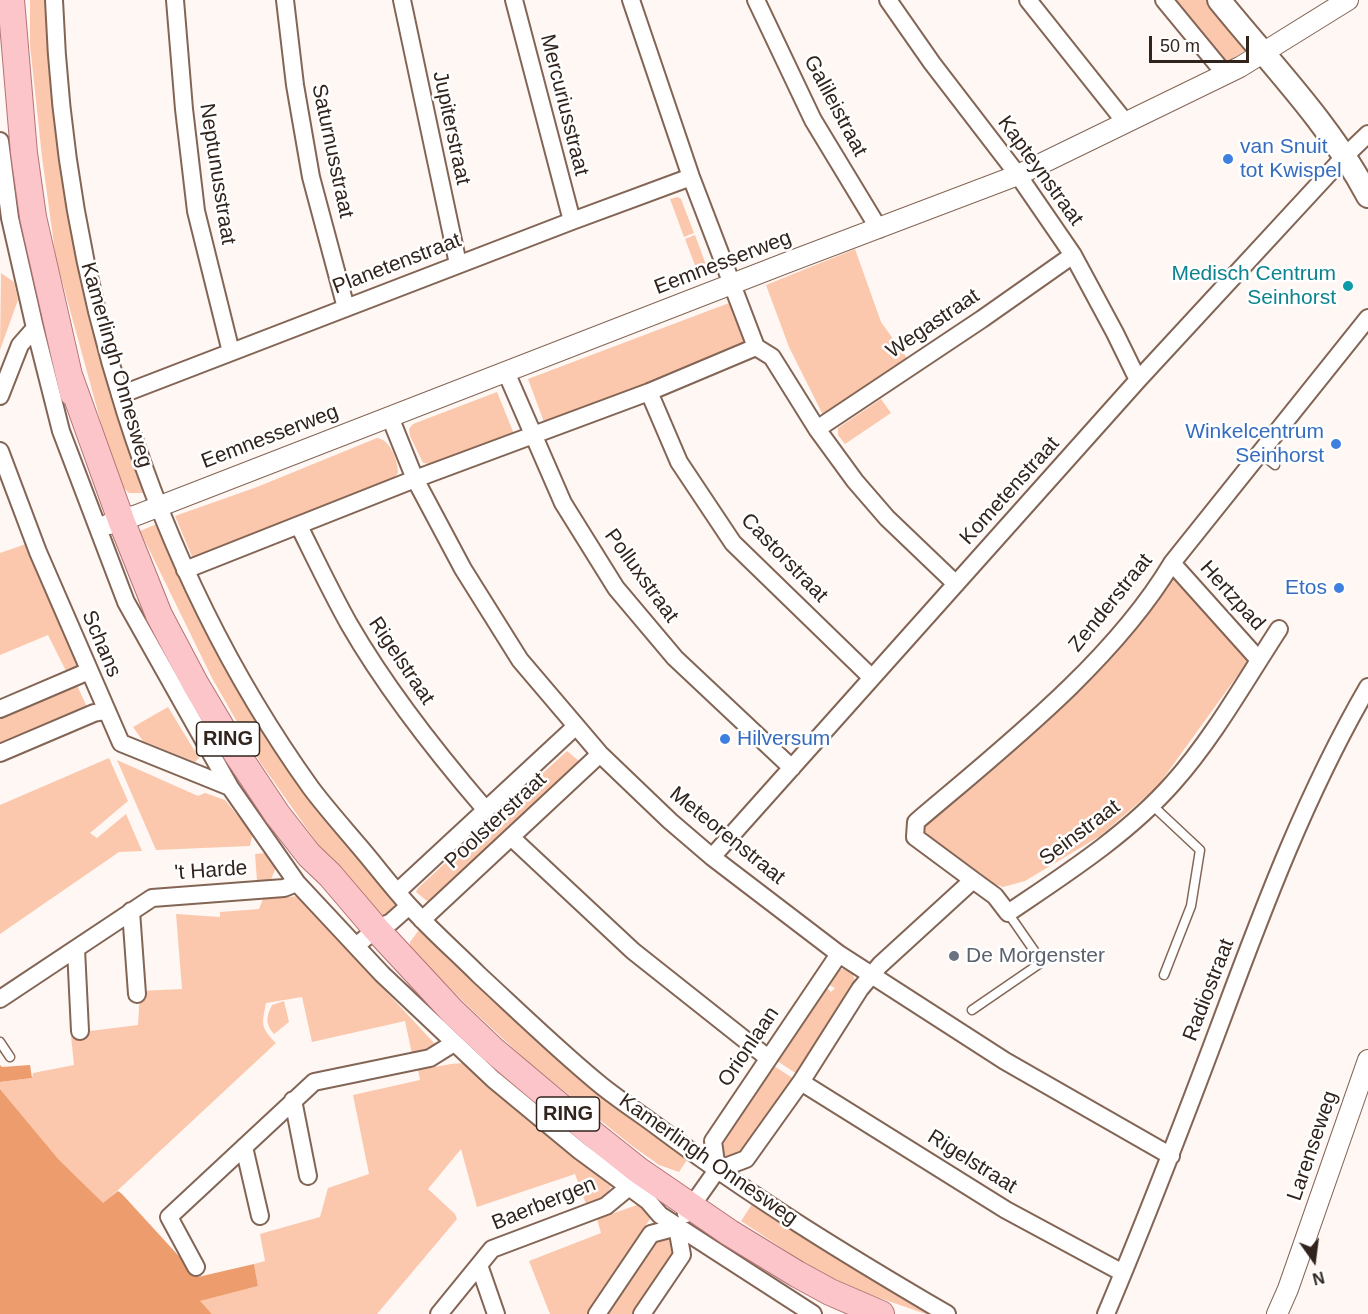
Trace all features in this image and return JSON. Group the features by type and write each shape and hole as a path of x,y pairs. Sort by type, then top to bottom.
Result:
{"main road":[{"path":"1219,0 1305,104 1344,157 1368,196"},
{"name":"Kamerlingh Onnesweg","path":"7,5 33,218 70,378 109,524 196,685 237,754 277,814 309,855 322,881 366,937 404,975 453,1012 561,1108 638,1170 684,1217 830,1292 880,1314"}],"street":[{"name":"Kamerlingh Onnesweg","path":"54,0 63,125 82,242 120,395 145,473 185,570 248,692 312,789 422,920 599,1084 717,1170 846,1255 947,1314"},
{"name":"Neptunusstraat","path":"176,0 184,109 196,211 231,352"},
{"name":"Saturnusstraat","path":"285,0 295,85 311,177 346,308"},
{"name":"Jupiterstraat","path":"402,0 458,264"},
{"name":"Mercuriusstraat","path":"514,0 572,221"},
{"path":"631,0 691,177 756,347 771,357 816,429 855,481 880,510 956,584"},
{"name":"Galileistraat","path":"756,0 813,120 879,229"},
{"name":"Kapteynstraat","path":"888,0 932,63 1018,176 1072,255 1138,380"},
{"path":"1028,0 1126,123"},
{"path":"1164,0 1225,74"},
{"name":"Eemnesserweg","path":"109,524 1018,176 1225,74 1348,0"},
{"name":"Kometenstraat","path":"712,857 1138,380 1344,157 1368,134"},
{"name":"Kamerlingh Onnesweg","path":"0,141 5,219 61,431 109,524 126,602 230,787 297,883 366,937 382,974 454,1043 533,1113 648,1201 660,1215 684,1217 813,1314"},
{"name":"Planetenstraat","path":"120,395 458,264 691,177"},
{"name":"Wegastraat","path":"816,429 982,319 1072,255"},
{"name":"Zenderstraat","path":"973,880 915,837 916,822 1029,725 1104,652 1159,585 1172,563 1368,318"},
{"path":"0,396 20,345 34,328"},
{"path":"185,570 415,479 649,392 756,347"},
{"name":"Polluxstraat","path":"506,372 563,503 616,588 675,658 792,768"},
{"name":"Castorstraat","path":"649,392 679,462 733,543 872,677"},
{"name":"Meteorenstraat","path":"390,417 415,479 463,569 520,660 600,754 670,821 712,857 839,954 1005,1061 1171,1156"},
{"name":"Schans","path":"1,456 8,497 121,743 230,787"},
{"name":"Rigelstraat","path":"299,526 349,624 382,676 446,764 485,809"},
{"name":"Hertzpad","path":"1172,563 1258,660"},
{"name":"Seinstraat","path":"1008,913 1070,871 1152,805 1174,783 1215,728 1279,629"},
{"path":"0,709 89,671"},
{"name":"Radiostraat","path":"1106,1314 1171,1156 1261,915 1329,758 1365,701"},
{"path":"0,753 94,713 105,711"},
{"name":"Poolsterstraat","path":"397,892 575,727"},
{"name":"Poolsterstraat","path":"422,920 600,754"},
{"path":"512,838 633,951 768,1058"},
{"path":"597,1314 651,1234 684,1217 717,1170 746,1159 801,1082 860,989 880,965 973,880 995,896 1008,913"},
{"name":"'t Harde","path":"0,999 152,897 265,890 284,888 297,883"},
{"path":"366,937 391,922 409,906"},
{"path":"131,911 136,994"},
{"path":"76,949 80,1031"},
{"name":"Orionlaan","path":"717,1170 713,1141 839,954"},
{"path":"196,1267 169,1217 293,1100 314,1082 430,1058 454,1043"},
{"name":"Larenseweg","path":"1277,1314 1292,1278 1368,1060"},
{"name":"Rigelstraat","path":"801,1082 1006,1210 1123,1273"},
{"path":"293,1100 308,1176"},
{"path":"244,1147 260,1216"},
{"name":"Baerbergen","path":"439,1314 492,1249 606,1206 629,1187"},
{"path":"642,1314 682,1255 684,1217"},
{"path":"479,1265 496,1314"}],"lane":[{"path":"1260,453 1275,465"},
{"path":"1152,805 1200,850 1191,906 1164,975"},
{"path":"972,1010 1042,962 1008,913"},
{"path":"0,1042 9,1057"}],"shaded area":[{"path":"30,0 48,0 58,126 147,493 129,493 117,481 56,259 30,45"},
{"path":"1174,0 1214,0 1250,47 1225,64"},
{"path":"678,197 681,199 694,233 684,237 670,199"},
{"path":"695,235 709,273 699,276 685,239"},
{"path":"855,249 881,322 909,361 824,417 789,347 766,285"},
{"path":"1,273 14,282 18,300 0,350"},
{"path":"729,303 737,312 742,325 744,338 741,350 548,424 544,422 528,379"},
{"path":"497,392 514,434 432,469 430,464 423,463 410,436 409,429 413,424"},
{"path":"881,399 891,413 845,444 838,435 838,428"},
{"path":"377,438 386,442 395,457 398,473 394,478 396,484 193,559 175,516 257,487"},
{"path":"159,523 289,770 399,904 383,919 324,853 260,762 212,678 140,531"},
{"path":"29,543 81,668 68,675 48,635 0,655 0,553"},
{"path":"1174,578 1248,661 1157,787 1100,836 1025,881 1003,887 995,884 920,829 1023,734 1041,728"},
{"path":"75,681 87,707 0,744 0,713"},
{"path":"168,707 199,758 195,762 143,741 133,727"},
{"path":"567,751 579,761 579,764 431,900 427,901 416,892 418,888"},
{"path":"109,758 128,801 90,833 97,838 126,814 142,851 119,852 0,934 0,805"},
{"path":"117,760 198,796 205,793 225,800 250,831 252,837 250,846 156,850"},
{"path":"266,853 276,867 271,880 257,881 255,854"},
{"path":"299,896 436,1045 432,1049 412,1054 405,1021 312,1042 302,997 266,1003 265,1029 276,1043 103,1204 85,1186 0,1314 0,1096 39,1137 0,1089 0,1082 32,1078 33,1073 74,1065 71,1036 74,1033 138,1025 140,991 182,989 176,914 220,917 220,912 259,909 263,899"},
{"path":"422,926 689,1157 679,1172 659,1165 631,1145 529,1063 470,1008 410,949 410,942"},
{"path":"843,969 852,973 856,983 797,1074 774,1059 824,985 831,992 835,988 825,983 837,970"},
{"path":"284,1001 289,1022 274,1034 267,1020 269,1013 272,1005"},
{"path":"463,1063 611,1186 606,1197 586,1204 575,1174 477,1207 461,1149 428,1189 455,1214 457,1219 377,1314 212,1314 199,1301 258,1286 254,1264 265,1261 260,1234 320,1217 328,1188 369,1174 353,1095 420,1080 418,1070"},
{"path":"771,1064 794,1079 742,1156 728,1160 722,1157 718,1146"},
{"path":"0,1065 2,1067 30,1065 32,1078 0,1082"},
{"path":"0,1089 58,1159 103,1203 118,1191 122,1194 198,1277 254,1264 258,1286 200,1301 212,1314 0,1314"},
{"path":"754,1201 928,1308 926,1314 865,1293 800,1260 741,1221"},
{"path":"637,1205 652,1216 587,1314 550,1314 529,1261 601,1233 597,1219"},
{"path":"669,1234 677,1254 636,1314 603,1314 654,1237"}],"place":[{"name":"van Snuit tot Kwispel","path":"1228,159"},
{"name":"Medisch Centrum Seinhorst","path":"1348,286"},
{"name":"Winkelcentrum Seinhorst","path":"1336,444"},
{"name":"Etos","path":"1339,588"},
{"name":"Hilversum","path":"725,739"},
{"name":"De Morgenster","path":"954,956"}]}
